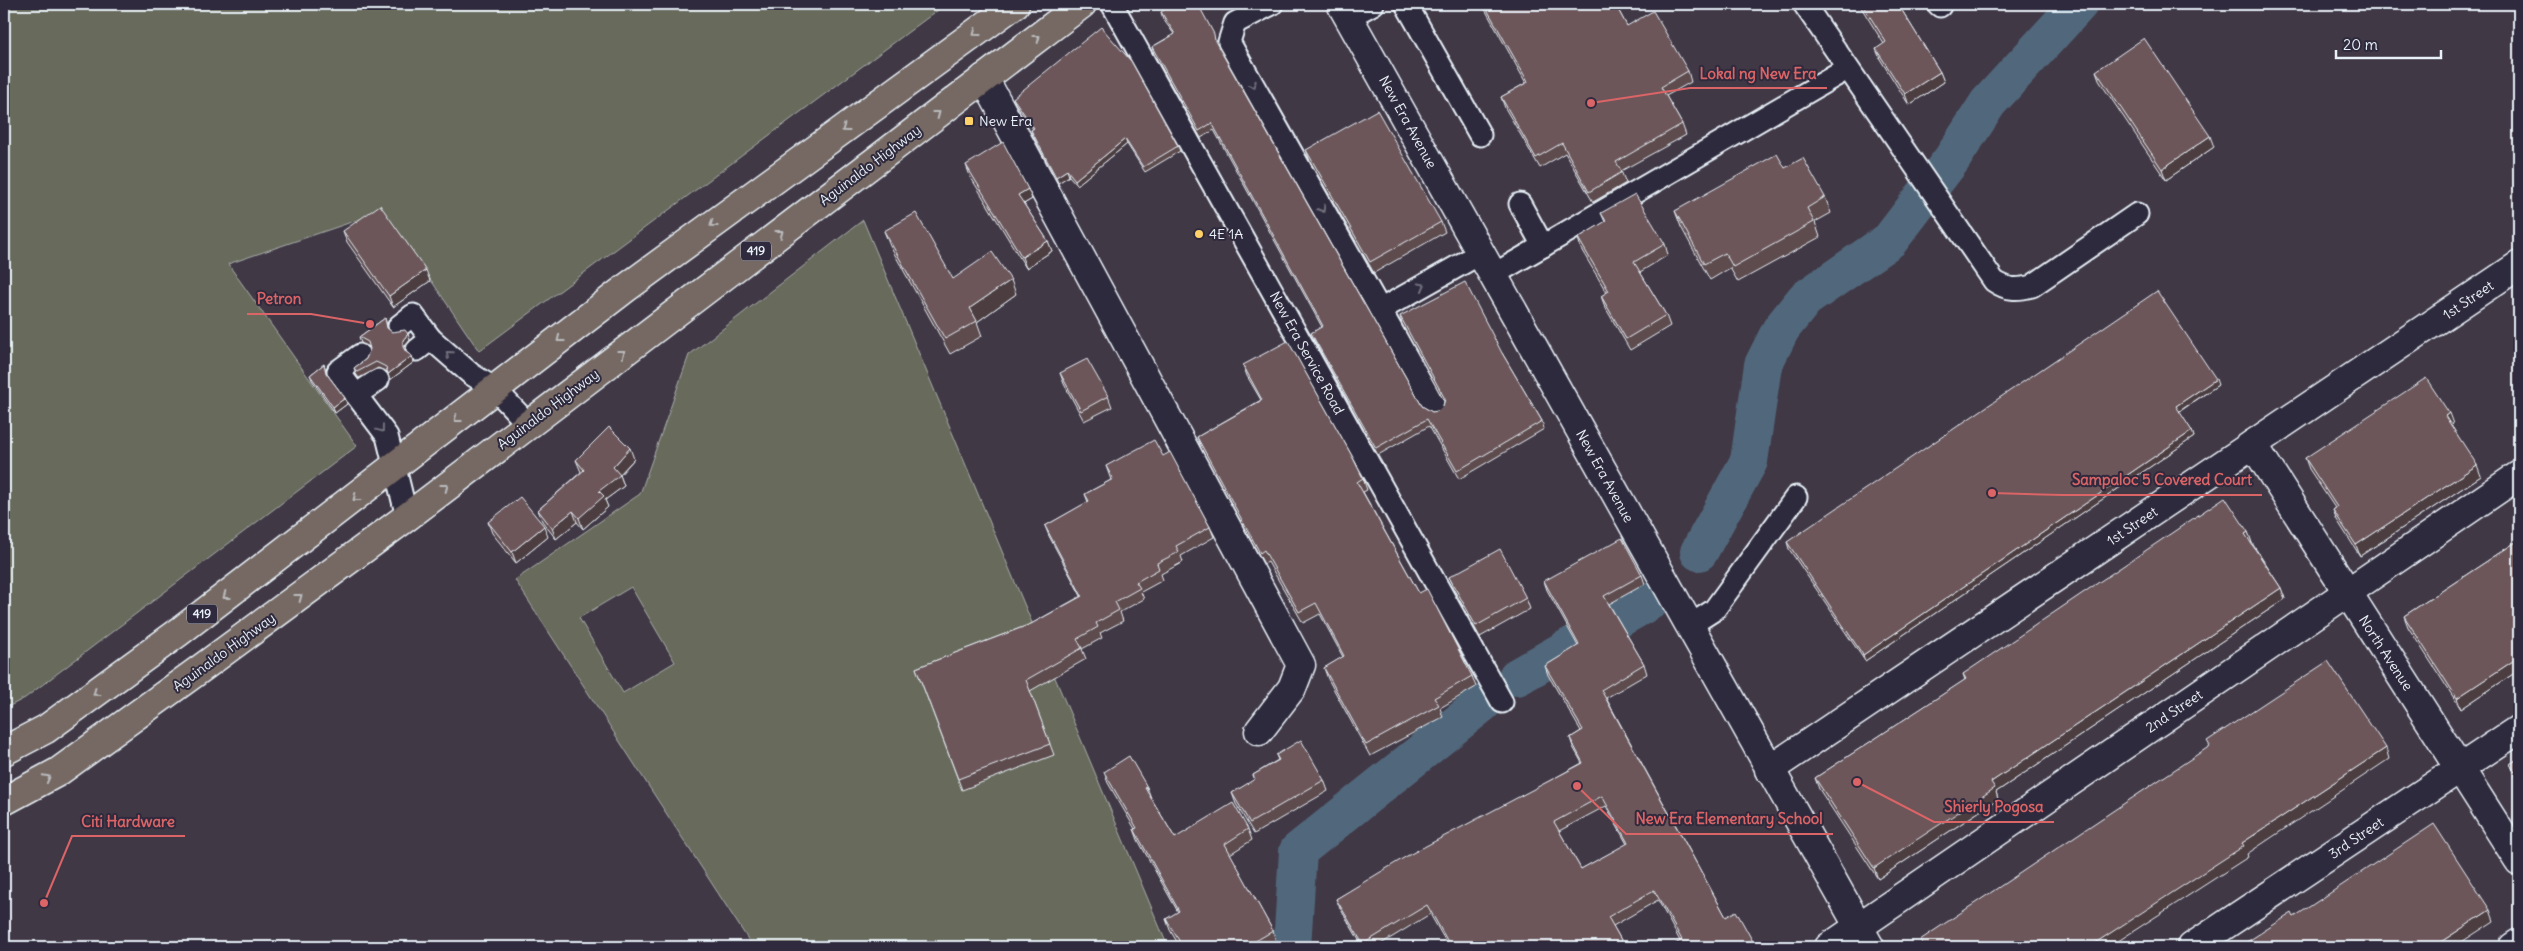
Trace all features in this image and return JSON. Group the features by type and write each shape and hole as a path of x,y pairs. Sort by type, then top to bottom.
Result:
{"main road":[{"name":"419","path":"4,751 46,729 179,632 626,288 1015,4"},
{"name":"Aguinaldo Highway","path":"4,801 65,767 406,517 1082,4"},
{"path":"870,110 897,145"}],"street":[{"name":"New Era Avenue","path":"1345,10 1864,938"},
{"path":"984,78 1301,665 1292,688 1259,731"},
{"name":"1st Street","path":"1769,770 2519,265"},
{"name":"North Avenue","path":"2253,444 2519,861"},
{"name":"2nd Street","path":"1829,947 1864,938 2348,593 2519,475"},
{"name":"3rd Street","path":"2192,947 2519,729"},
{"path":"2513,947 2519,943"}],"lane":[{"name":"New Era Service Road","path":"1112,4 1502,702"},
{"path":"1272,4 1235,24 1229,42 1434,407"},
{"path":"1345,10 1373,4"},
{"path":"1406,4 1480,135"},
{"path":"1804,4 1994,281 2002,287 2013,289 2032,286 2137,214"},
{"path":"1380,310 1487,264 1543,246 1847,69"},
{"path":"1520,204 1543,246"},
{"path":"399,326 413,315 424,345 495,389 528,424"},
{"path":"360,355 338,371 387,436 406,517"},
{"path":"356,395 378,380"},
{"path":"1689,626 1714,610 1796,497"}],"green space":[{"path":"4,4 946,4 479,351 384,211 228,264 357,446 25,698 4,709"},
{"path":"863,220 1168,947 753,947 515,580 640,494 689,355","holes":["631,587 675,662 623,693 579,618"]}],"building":[{"path":"1172,4 1198,4 1214,34 1215,41 1422,406 1432,412 1438,411 1443,406 1445,399 1400,316 1465,282 1502,353 1542,421 1457,471 1427,419 1376,448 1311,333 1323,326 1212,123 1199,131 1152,47 1175,34 1161,12"},
{"path":"1484,4 1615,4 1627,26 1653,11 1688,71 1661,87 1682,124 1616,162 1622,172 1589,192 1562,143 1536,158 1501,97 1528,82"},
{"path":"1862,4 1898,4 1940,72 1905,94 1876,49 1886,42"},
{"path":"1101,27 1131,61 1178,146 1143,167 1125,139 1075,180 1067,170 1056,177 1031,130 1034,128 1013,98"},
{"path":"2144,38 2210,136 2162,169 2096,71"},
{"path":"1377,110 1441,222 1370,262 1306,150"},
{"path":"1003,142 1028,189 1018,195 1048,241 1022,257 966,165"},
{"path":"1777,154 1785,168 1803,158 1825,197 1807,208 1814,222 1733,267 1725,253 1704,264 1675,211"},
{"path":"1635,194 1665,244 1634,262 1666,315 1626,339 1601,296 1609,291 1578,238 1606,221 1601,213"},
{"path":"380,205 426,270 389,296 343,231"},
{"path":"916,213 953,279 992,252 1011,280 970,308 977,321 945,339 884,231"},
{"path":"2157,291 2216,379 2176,406 2192,431 1863,655 1787,542"},
{"path":"385,318 387,328 392,332 405,330 408,334 403,340 403,347 412,356 388,374 386,367 376,362 357,372 354,368 366,359 370,349 368,342 359,337"},
{"path":"1288,341 1363,478 1357,482 1419,593 1427,589 1472,676 1434,698 1439,705 1366,745 1324,668 1344,656 1316,603 1299,612 1264,550 1260,553 1197,437 1262,400 1243,365"},
{"path":"1087,359 1108,396 1081,411 1060,373"},
{"path":"324,364 326,373 345,398 333,407 310,375"},
{"path":"2426,378 2449,413 2445,416 2477,465 2356,545 2333,510 2337,507 2305,458"},
{"path":"609,427 630,448 613,467 620,475 599,491 604,496 579,518 573,511 552,528 538,510 584,470 576,460"},
{"path":"1154,440 1163,456 1170,452 1210,527 1176,546 1179,552 1157,563 1159,569 1136,582 1140,588 1115,602 1119,610 1096,623 1098,627 1077,639 1082,648 1026,680 1050,744 958,779 916,668 1031,624 1082,596 1045,526 1089,501 1085,494 1113,479 1106,466"},
{"path":"520,497 544,526 512,552 488,522"},
{"path":"2225,497 2248,532 2245,534 2281,588 1991,782 1995,788 1874,868 1815,778 1966,679 1963,674"},
{"path":"1622,538 1642,575 1604,596 1644,664 1601,690 1726,917 1736,911 1756,947 1670,947 1682,940 1654,890 1608,917 1625,947 1451,947 1427,905 1363,944 1336,899 1407,856 1583,763 1570,738 1583,730 1545,666 1579,645 1544,581","holes":["1602,796 1628,843 1581,869 1554,822"]},
{"path":"2519,540 2519,657 2457,698 2404,616"},
{"path":"1500,549 1526,598 1476,626 1449,577"},
{"path":"2328,661 2386,748 2242,843 2244,846 2089,947 1925,947 1920,940 2210,746 2207,741"},
{"path":"1301,740 1324,780 1250,823 1232,793 1255,779 1253,775 1279,760 1276,755"},
{"path":"1129,756 1147,787 1145,788 1175,838 1233,803 1248,829 1225,844 1273,931 1245,947 1183,947 1166,919 1179,911 1134,829 1137,828 1104,772"},
{"path":"2519,758 2519,779 2510,764"},
{"path":"2434,824 2490,910 2433,947 2239,947 2292,913 2294,917"}],"waterway":[{"path":"1699,552 1749,461 1763,365 1781,329 1805,299 1890,240 1952,159 1988,103 2079,4"},
{"path":"1517,677 1652,600"},
{"path":"1292,947 1298,851 1483,703"}],"place":[{"name":"Lokal ng New Era","path":"1591,103"},
{"name":"New Era","path":"969,121"},
{"name":"4E 1A","path":"1199,234"},
{"name":"Petron","path":"370,324"},
{"name":"Sampaloc 5 Covered Court","path":"1992,493"},
{"name":"Shierly Pogosa","path":"1857,782"},
{"name":"New Era Elementary School","path":"1577,786"},
{"name":"Citi Hardware","path":"44,903"}]}
